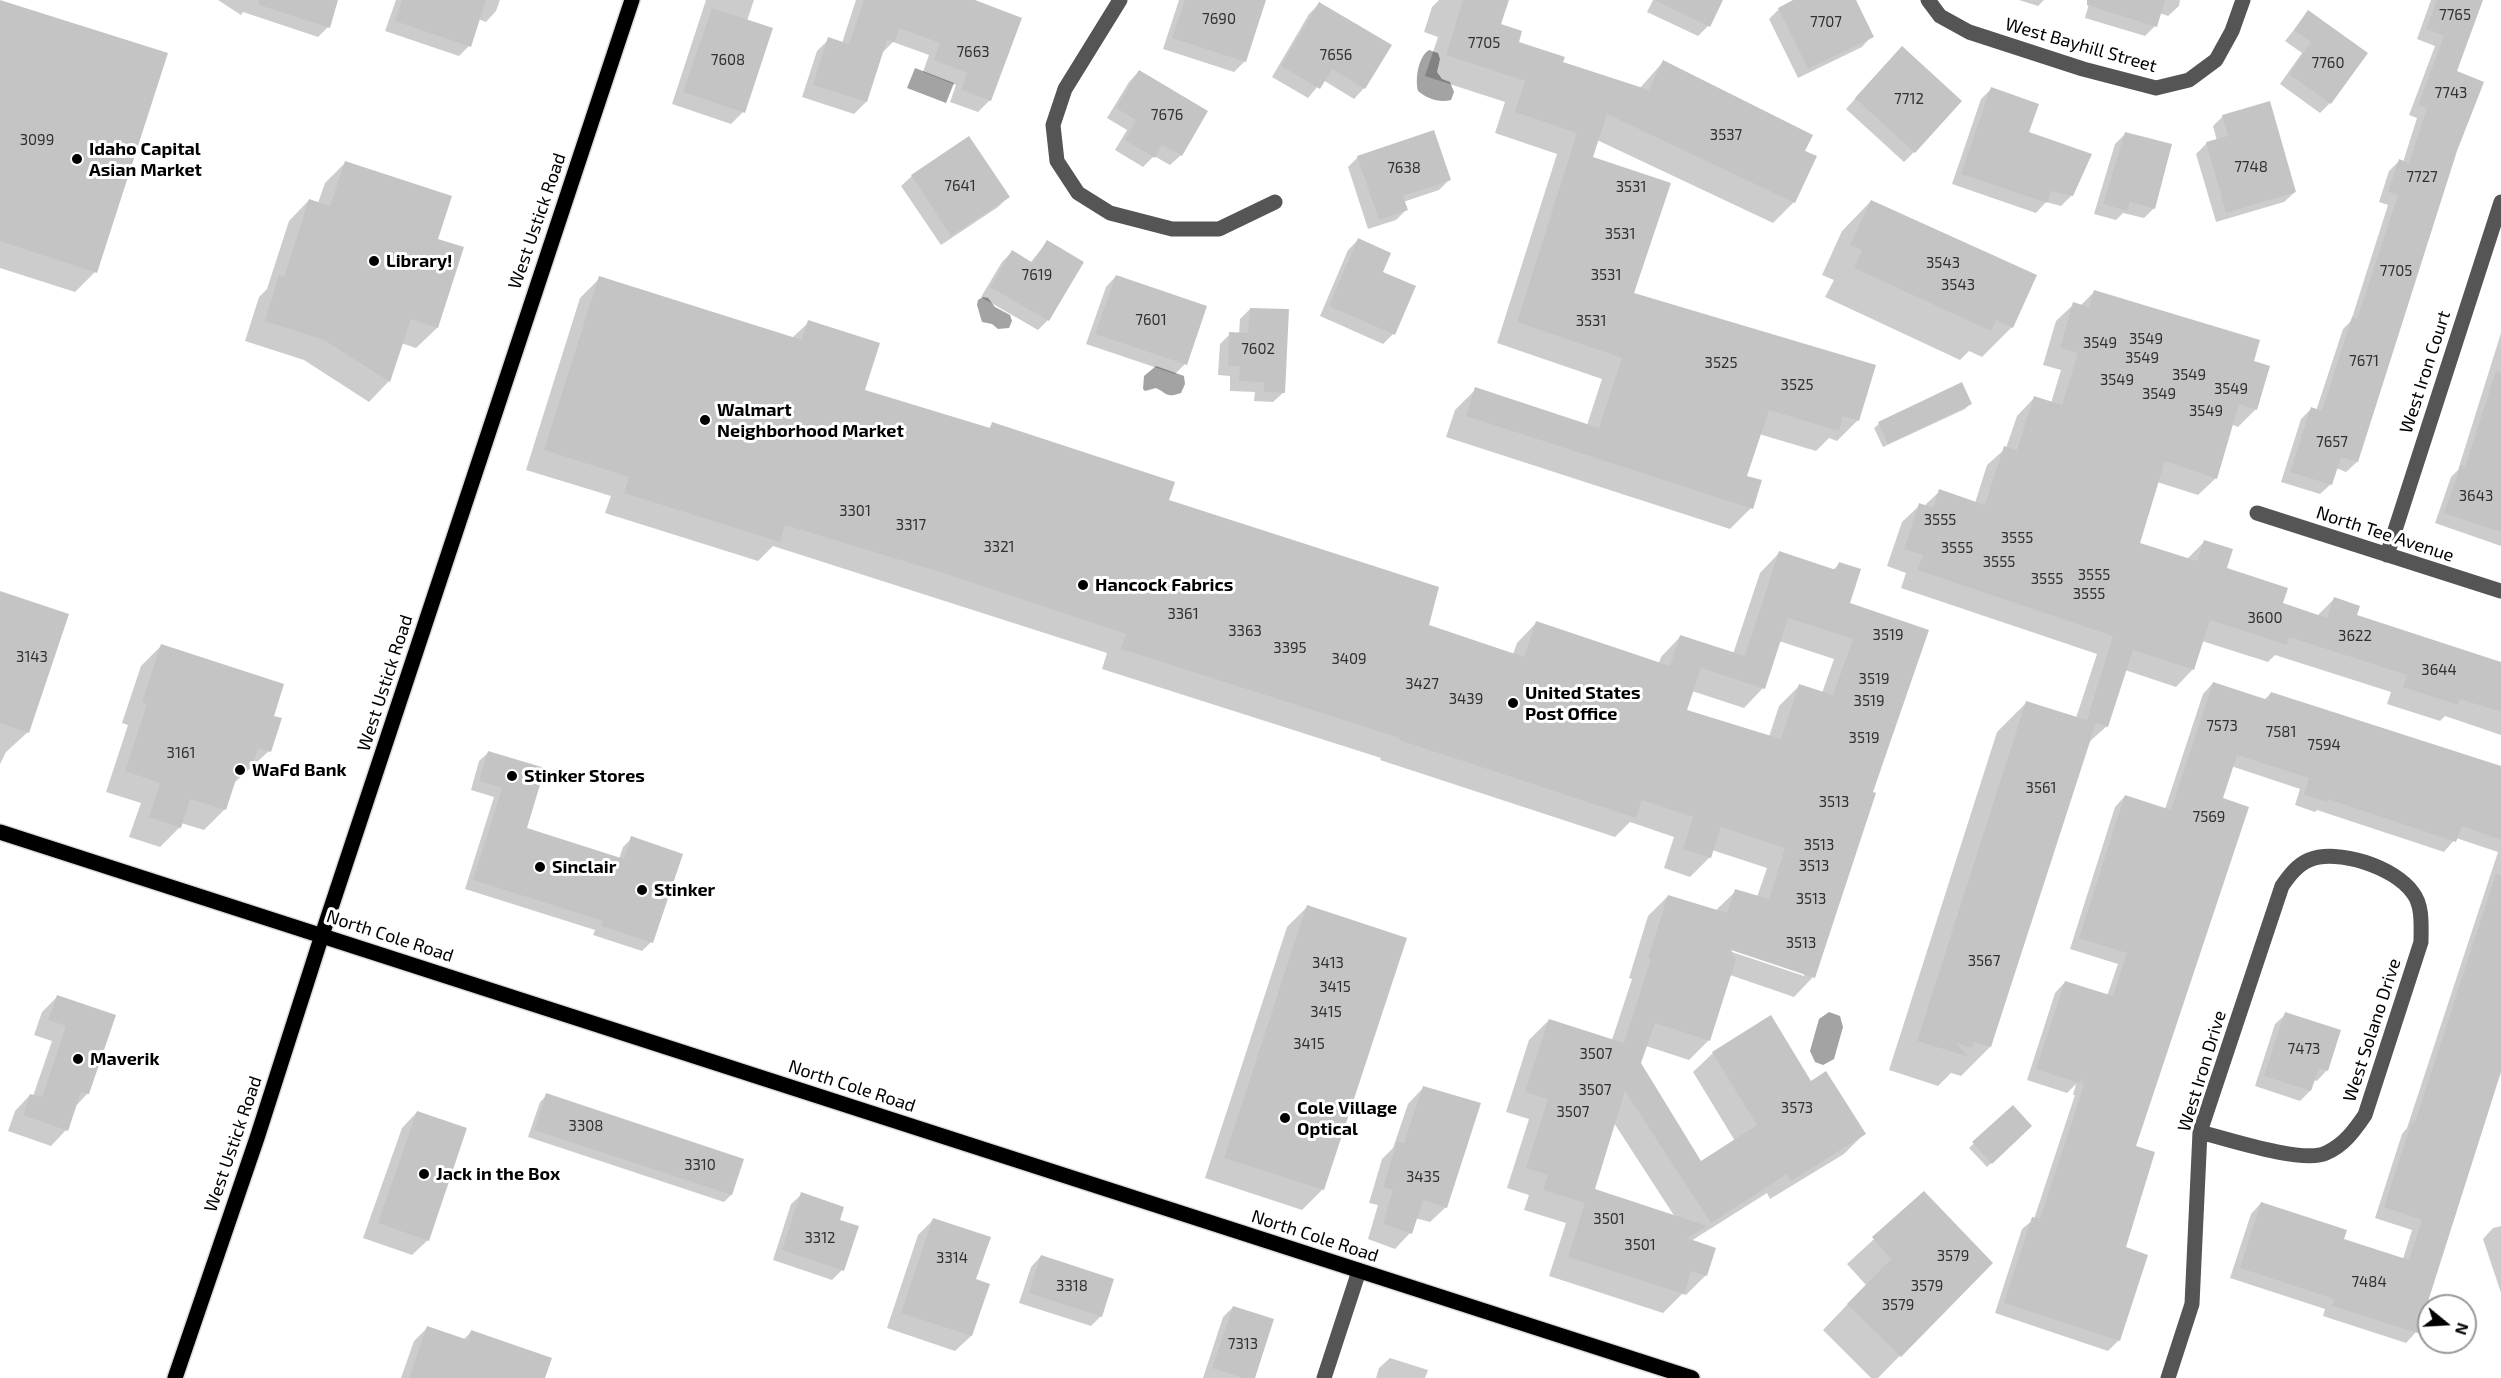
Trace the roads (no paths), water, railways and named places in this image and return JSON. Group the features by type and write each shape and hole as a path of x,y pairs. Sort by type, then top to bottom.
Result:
{"main road":[{"name":"West Ustick Road","path":"175,1378 257,1138 632,0"},
{"name":"North Cole Road","path":"0,832 1692,1378"}],"street":[{"path":"1120,0 1065,89 1053,125 1057,161 1078,193 1110,213 1172,229 1219,229 1275,202"},
{"name":"West Bayhill Street","path":"1928,0 1940,16 1969,32 2083,69 2156,88 2189,80 2216,60 2232,31 2243,0"},
{"name":"West Iron Court","path":"2387,555 2501,202"},
{"name":"North Tee Avenue","path":"2257,513 2501,591"},
{"name":"West Solano Drive","path":"2200,1132 2304,1157 2325,1154 2348,1139 2365,1115 2421,942 2421,917 2414,894 2401,880 2385,870 2345,857 2325,856 2307,861"},
{"name":"West Iron Drive","path":"2168,1378 2192,1304 2200,1132 2282,886 2293,871 2307,861"},
{"path":"1324,1378 1359,1271"}],"place":[{"name":"Idaho Capital Asian Market","path":"77,159"},
{"name":"Library!","path":"374,261"},
{"name":"Walmart Neighborhood Market","path":"705,420"},
{"name":"Hancock Fabrics","path":"1083,585"},
{"name":"United States Post Office","path":"1513,703"},
{"name":"WaFd Bank","path":"240,770"},
{"name":"Stinker Stores","path":"512,776"},
{"name":"Sinclair","path":"540,867"},
{"name":"Stinker","path":"642,890"},
{"name":"Maverik","path":"78,1059"},
{"name":"Cole Village Optical","path":"1285,1118"},
{"name":"Jack in the Box","path":"424,1174"}]}
